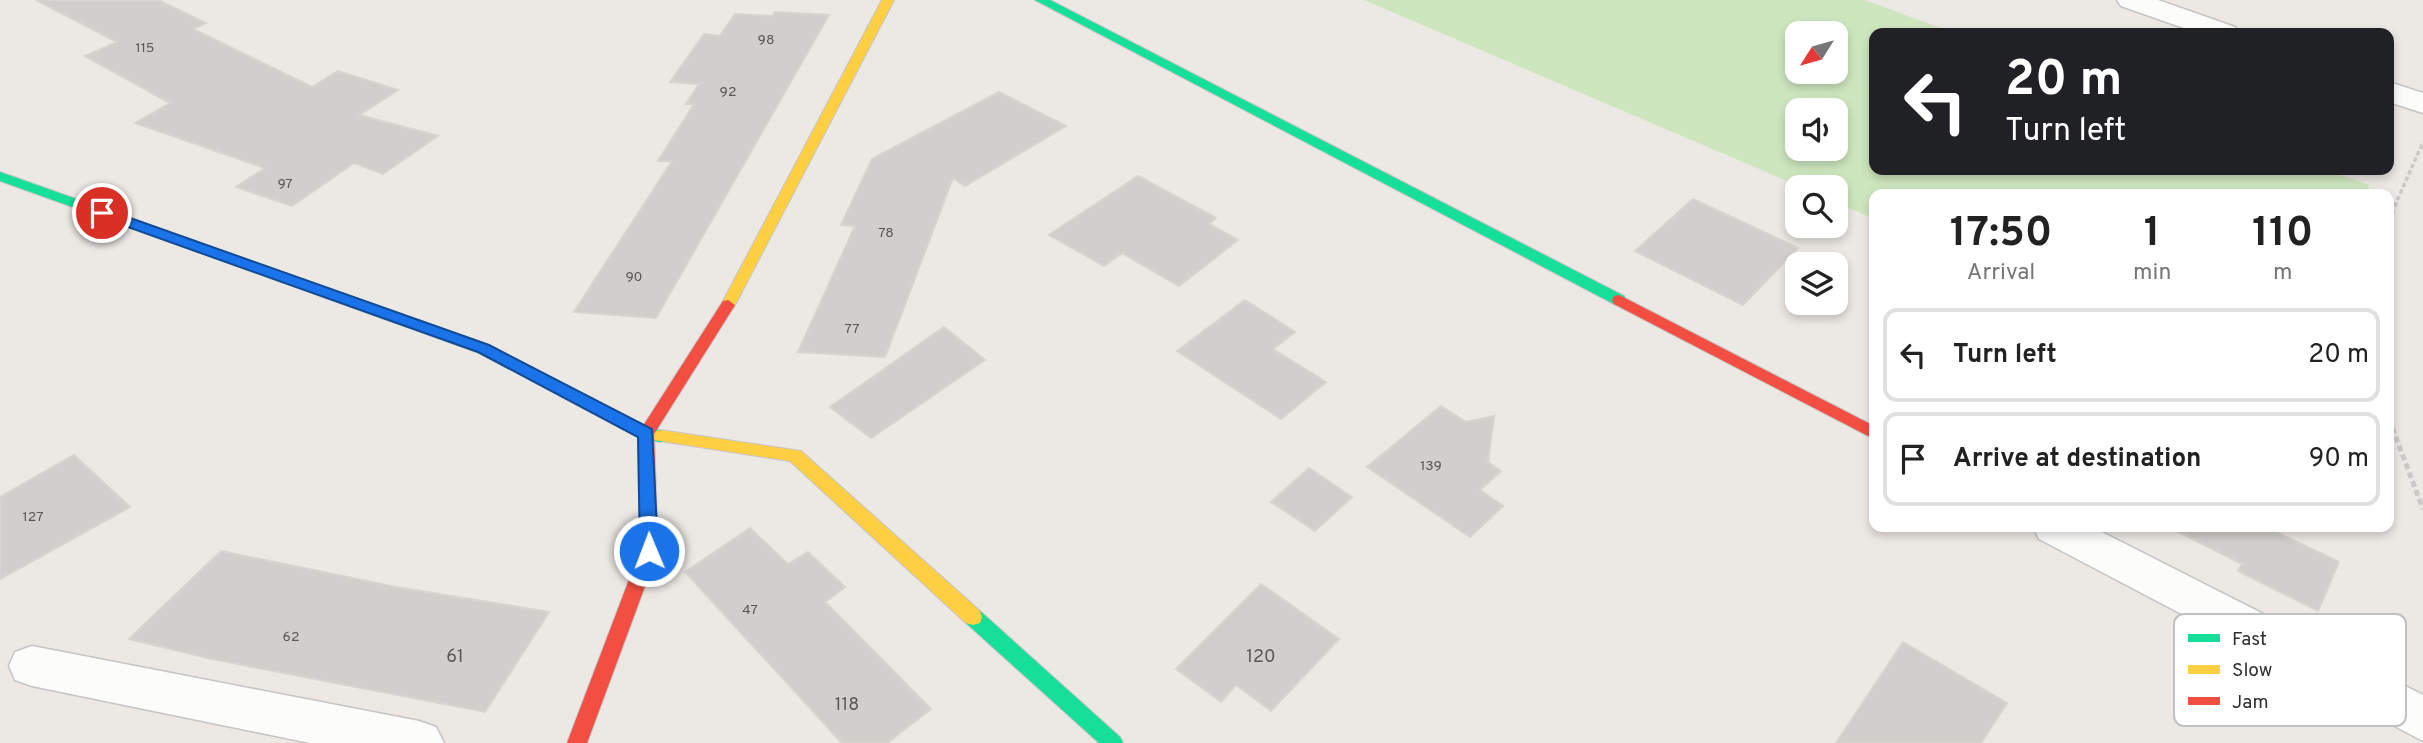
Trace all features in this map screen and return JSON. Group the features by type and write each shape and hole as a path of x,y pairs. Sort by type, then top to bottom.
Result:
{"street":[{"path":"577,743 649,551 646,434 725,310 888,0"},
{"path":"1041,0 1869,430"},
{"path":"2132,0 2211,28"},
{"path":"2394,94 2423,104"},
{"path":"0,176 484,348 646,434 795,455 1113,743"},
{"path":"2064,532 2221,614"},
{"path":"32,666 419,743"},
{"path":"2406,710 2423,719"}],"path":[{"path":"2394,208 2423,141"},
{"path":"2394,432 2423,509"}],"green space":[{"path":"1364,0 1865,0 1941,28 1869,28 1869,175 2341,175 2369,185 2369,189 1869,189 1869,217 1848,207 1848,175 1785,175 1785,180"}],"building":[{"path":"36,0 158,0 206,23 193,29 312,87 338,71 398,90 359,115 438,136 383,174 354,163 292,206 236,187 265,168 135,123 170,103 85,56 117,42"},
{"path":"775,12 829,15 656,318 574,312 672,161 658,161 694,104 686,104 699,84 670,82 704,34 720,36 735,14 772,16"},
{"path":"999,92 1066,126 965,186 953,178 885,357 798,352 855,226 841,225 872,159"},
{"path":"1138,176 1216,218 1209,224 1238,240 1179,286 1122,253 1104,266 1049,235"},
{"path":"1693,199 1798,248 1794,252 1785,252 1785,261 1743,305 1635,251"},
{"path":"1245,300 1295,332 1273,349 1326,382 1281,419 1177,351"},
{"path":"944,327 985,360 871,438 830,407"},
{"path":"1441,406 1466,422 1494,416 1488,462 1501,471 1480,490 1503,506 1470,537 1367,467"},
{"path":"74,455 130,507 0,579 0,497"},
{"path":"1309,468 1352,497 1315,531 1271,502"},
{"path":"750,528 788,564 808,552 845,587 825,602 931,709 887,743 842,743 685,572"},
{"path":"2179,532 2276,532 2339,562 2318,611 2238,571 2242,564"},
{"path":"221,551 396,587 549,612 485,712 212,659 129,639"},
{"path":"1261,584 1339,639 1271,711 1236,685 1221,702 1176,669"},
{"path":"1903,642 2007,703 1981,743 1836,743"}],"traffic: fast":[{"path":"1041,0 1619,300"},
{"path":"0,176 484,349 646,434 660,436"},
{"path":"973,617 1113,743"}],"traffic: slow":[{"path":"728,305 888,0"},
{"path":"660,436 795,455 973,617"}],"traffic: jam":[{"path":"1619,300 1869,430"},
{"path":"577,743 649,551 646,434 728,305"}],"route":[{"path":"102,213 484,348 646,434 649,551"}]}
